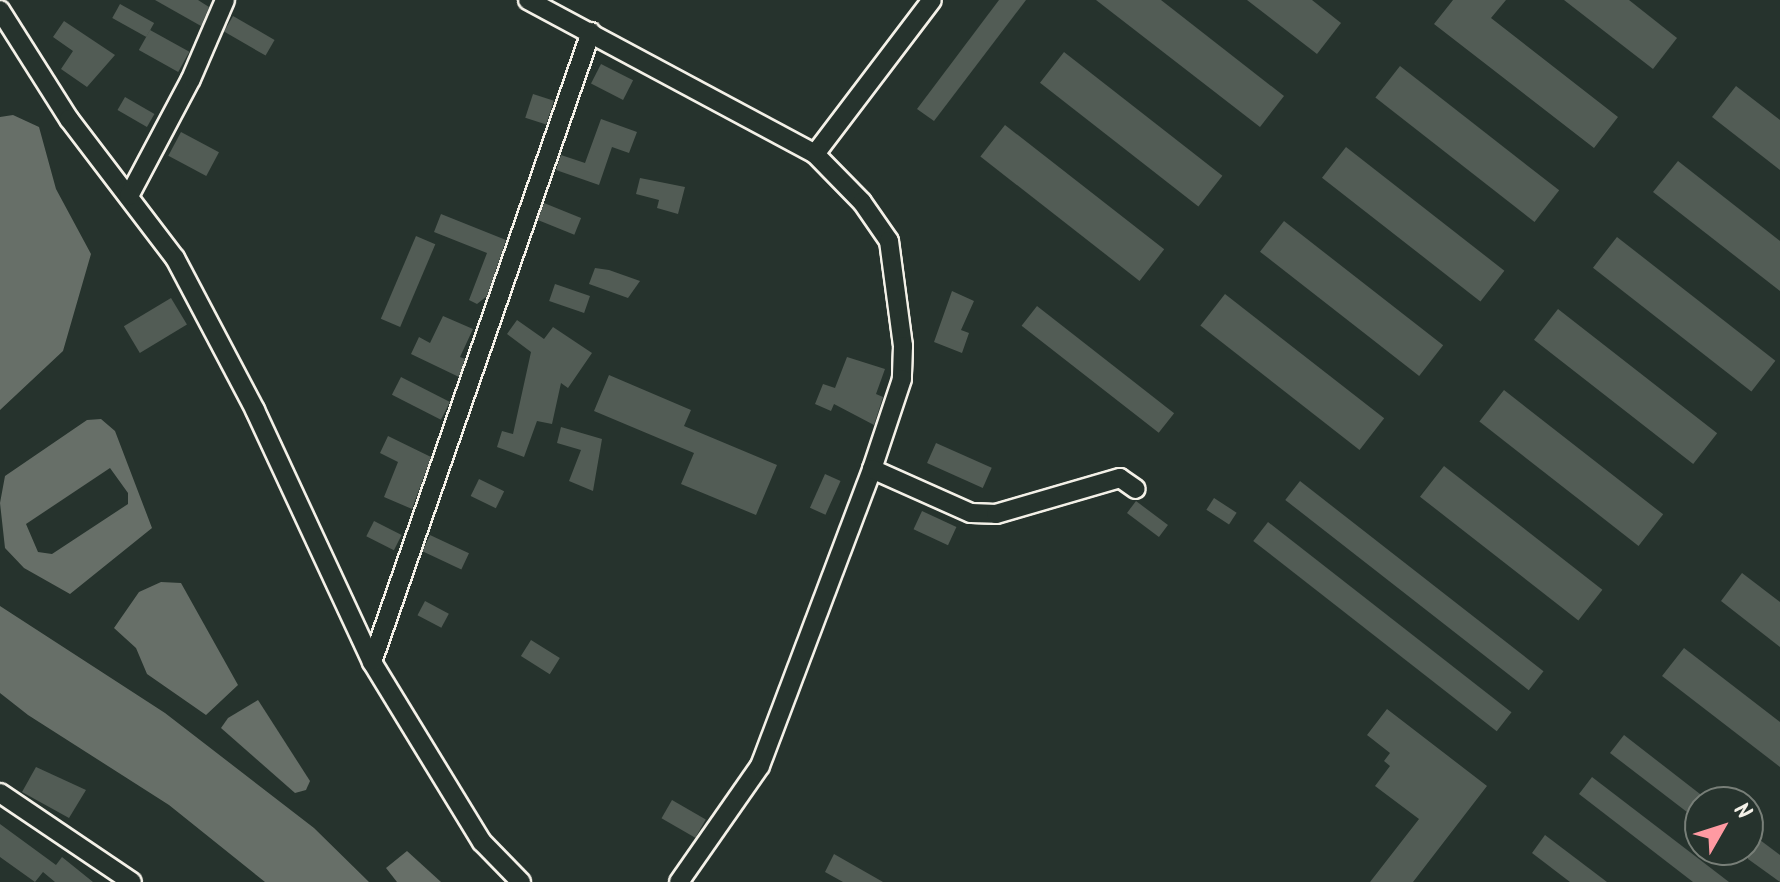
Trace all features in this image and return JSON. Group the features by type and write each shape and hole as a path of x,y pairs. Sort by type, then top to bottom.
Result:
{"street":[{"path":"129,196 191,79 225,0"},
{"path":"528,0 815,154 862,202 889,241 900,297 902,379 872,469 760,766 679,882"},
{"path":"815,154 932,0"},
{"path":"0,10 69,119 175,258 255,410 372,662 482,842 521,882"},
{"path":"372,662 591,32"},
{"path":"872,469 971,513 996,514 1120,478 1136,489"},
{"path":"0,793 132,882"}],"shaded area":[{"path":"13,115 39,127 56,189 91,254 63,351 0,410 0,117"},
{"path":"101,419 115,431 152,528 70,594 24,568 5,548 0,503 5,476 87,420","holes":["110,468 128,493 128,504 52,554 38,552 26,524"]},
{"path":"161,582 181,583 238,685 206,715 147,674 136,648 114,628 139,592"},
{"path":"0,606 165,713 314,828 369,882 265,882 169,805 28,715 0,693"},
{"path":"258,700 310,781 306,790 295,793 221,728 228,718"},
{"path":"407,851 441,882 397,882 386,868"}],"building":[{"path":"155,0 198,0 209,7 201,26"},
{"path":"999,0 1026,0 934,121 917,109"},
{"path":"1096,0 1161,0 1284,96 1260,127"},
{"path":"1247,0 1312,0 1341,23 1317,54"},
{"path":"1453,0 1506,0 1491,18 1618,117 1594,148 1434,24"},
{"path":"1564,0 1629,0 1677,38 1653,69"},
{"path":"120,4 154,23 146,37 112,18"},
{"path":"233,16 275,40 266,56 224,32"},
{"path":"64,21 115,55 87,87 61,69 73,51 53,37"},
{"path":"150,30 189,52 178,72 139,50"},
{"path":"1064,52 1222,176 1198,206 1040,83"},
{"path":"601,64 633,80 623,100 591,84"},
{"path":"1400,66 1559,190 1535,222 1375,98"},
{"path":"1736,86 1780,120 1780,170 1712,117"},
{"path":"533,94 554,101 546,125 525,118"},
{"path":"125,97 154,114 147,127 118,110"},
{"path":"601,119 637,132 629,153 612,147 599,185 556,170 561,155 585,163"},
{"path":"1005,125 1164,249 1140,281 980,157"},
{"path":"181,132 219,152 206,176 168,156"},
{"path":"1346,147 1504,271 1480,301 1322,178"},
{"path":"1678,161 1780,241 1780,291 1653,192"},
{"path":"640,178 685,187 678,214 657,208 659,200 636,194"},
{"path":"544,203 581,218 574,235 537,220"},
{"path":"441,214 506,240 487,296 477,304 469,300 487,253 434,232"},
{"path":"1284,221 1443,345 1419,376 1260,252"},
{"path":"416,236 435,244 400,327 381,319"},
{"path":"1617,237 1775,361 1751,391 1593,268"},
{"path":"595,268 640,281 628,298 589,284"},
{"path":"555,284 590,296 584,313 549,301"},
{"path":"952,291 974,301 961,330 969,333 962,353 934,342"},
{"path":"1225,294 1384,418 1360,450 1200,326"},
{"path":"171,298 187,325 140,353 124,326"},
{"path":"1037,306 1174,413 1159,433 1022,326"},
{"path":"1558,309 1717,433 1693,464 1534,340"},
{"path":"443,316 473,329 460,357 465,359 459,377 411,354 419,337 430,343"},
{"path":"517,320 544,339 553,327 592,353 568,388 561,383 552,424 537,421 524,457 497,447 502,431 513,434 531,352 507,334"},
{"path":"847,357 885,369 876,394 883,397 874,425 834,404 831,411 815,404 823,384 835,388"},
{"path":"609,375 691,410 684,426 777,465 756,515 681,484 694,453 594,411"},
{"path":"401,377 450,402 441,420 392,395"},
{"path":"1504,390 1663,514 1639,546 1479,422"},
{"path":"561,427 602,439 593,491 569,481 581,450 557,443"},
{"path":"388,436 431,457 412,509 384,497 398,462 380,453"},
{"path":"936,443 992,468 983,488 927,463"},
{"path":"1444,466 1602,590 1578,620 1420,497"},
{"path":"825,474 841,481 825,515 810,508"},
{"path":"479,479 504,491 496,508 471,496"},
{"path":"1300,481 1543,671 1529,690 1285,500"},
{"path":"1214,498 1237,513 1229,524 1206,510"},
{"path":"1136,501 1168,525 1159,537 1127,513"},
{"path":"922,511 956,527 948,545 914,529"},
{"path":"374,521 402,535 394,550 366,536"},
{"path":"1268,522 1511,712 1497,731 1253,541"},
{"path":"430,535 469,553 461,569 422,551"},
{"path":"1742,573 1780,602 1780,647 1721,601"},
{"path":"425,601 449,614 441,628 417,615"},
{"path":"531,640 560,658 550,674 521,656"},
{"path":"1684,648 1780,722 1780,767 1662,676"},
{"path":"1387,709 1487,786 1413,882 1370,882 1419,819 1375,786 1390,766 1384,761 1390,753 1367,735"},
{"path":"1624,735 1690,786 1684,786 1684,810 1610,753"},
{"path":"36,767 86,790 69,818 22,792"},
{"path":"1592,777 1684,848 1684,866 1708,866 1729,882 1693,882 1579,794"},
{"path":"672,800 706,820 695,838 662,818"},
{"path":"0,824 56,865 62,857 93,882 55,882 43,872 35,882 0,857"},
{"path":"1545,835 1607,882 1570,882 1532,853"},
{"path":"1764,843 1780,855 1780,882 1758,866 1764,866"},
{"path":"834,854 883,882 843,882 825,872"}]}
